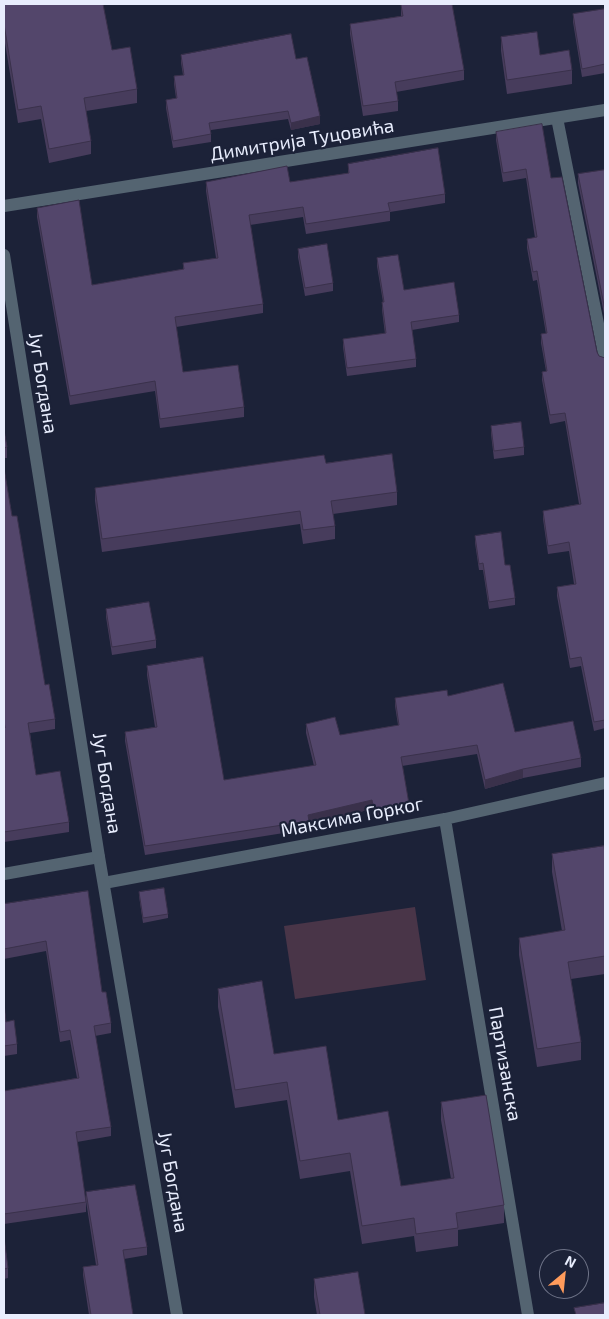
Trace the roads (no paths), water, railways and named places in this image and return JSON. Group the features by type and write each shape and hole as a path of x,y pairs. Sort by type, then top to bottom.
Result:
{"street":[{"name":"Димитрија Туцовића","path":"4,206 605,110"},
{"path":"557,118 605,358"},
{"name":"Југ Богдана","path":"4,255 99,857 177,1315"},
{"name":"Максима Горког","path":"104,883 444,819 605,783"},
{"name":"Партизанска","path":"444,819 528,1315"},
{"path":"4,874 99,857"}]}
